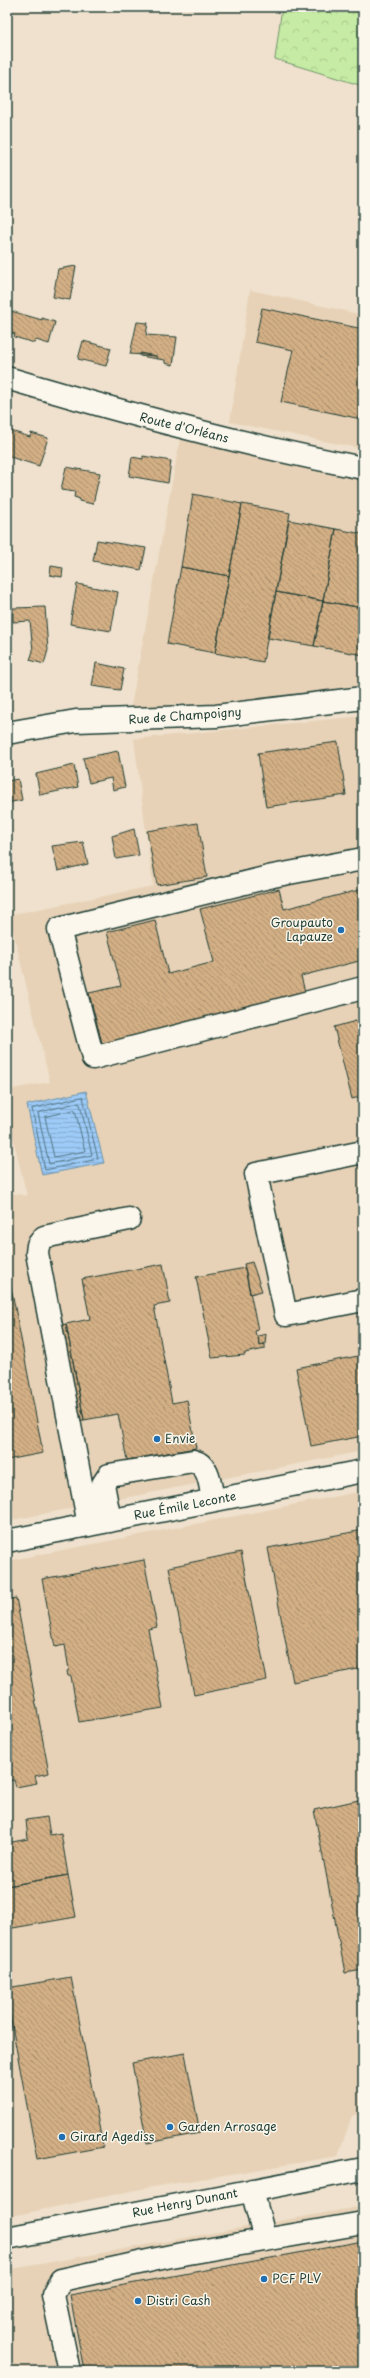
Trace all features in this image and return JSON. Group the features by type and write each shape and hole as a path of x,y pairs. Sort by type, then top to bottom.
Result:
{"street":[{"name":"Route d'Orléans","path":"7,378 122,413 247,444 363,468"},
{"name":"Rue de Champoigny","path":"7,733 76,721 216,716 363,698"},
{"path":"363,859 273,876 59,929 93,1058 363,988"},
{"path":"363,1152 256,1174 286,1315 363,1300"},
{"path":"88,1525 37,1253 38,1245 44,1237 129,1219"},
{"path":"110,1520 103,1484 109,1475 193,1461 199,1462 206,1471 213,1500"},
{"name":"Rue Émile Leconte","path":"7,1541 363,1471"},
{"name":"Rue Henry Dunant","path":"7,2238 363,2169"},
{"path":"252,2190 265,2240"},
{"path":"69,2371 53,2295 61,2280 171,2256 363,2223"}],"shaded area":[{"path":"250,290 363,315 363,449 230,422"},
{"path":"180,439 363,480 363,685 222,703 130,712"},
{"path":"363,716 363,1451 7,1521 7,1192 27,1196 7,1113 7,1090 50,1082 9,915 153,886 134,739"},
{"path":"363,1491 363,2113 352,2116 338,2156 141,2189 7,2217 7,1561"},
{"path":"363,2206 363,2371 7,2371 7,2270"}],"green space":[{"path":"282,7 363,7 363,86 275,59"}],"water":[{"path":"86,1091 104,1163 42,1175 27,1105"}],"building":[{"path":"76,266 70,300 53,297 58,269"},
{"path":"262,308 363,329 363,408 361,419 281,402 293,350 255,342"},
{"path":"11,311 42,320 42,318 55,322 49,344 36,340 35,343 14,337 15,334 7,331"},
{"path":"137,322 148,323 146,335 177,337 173,365 165,363 165,360 158,359 156,356 130,354"},
{"path":"83,341 111,348 106,366 78,359"},
{"path":"140,353 156,356 158,359 140,356"},
{"path":"8,430 30,437 31,433 48,438 39,466 7,456"},
{"path":"143,456 171,461 168,483 129,476 132,457 143,459"},
{"path":"66,467 100,473 93,504 79,501 80,499 74,497 75,492 61,490"},
{"path":"193,494 242,504 229,576 181,567"},
{"path":"242,504 290,513 263,662 215,653"},
{"path":"289,520 336,529 323,601 276,592"},
{"path":"336,529 363,534 363,608 323,601"},
{"path":"97,540 146,548 141,570 93,561"},
{"path":"51,566 63,568 62,577 50,575"},
{"path":"181,567 229,576 215,653 167,644"},
{"path":"77,584 118,592 111,631 70,624"},
{"path":"276,592 323,601 314,646 268,638"},
{"path":"323,601 363,608 363,655 314,646"},
{"path":"45,607 48,650 44,664 30,660 33,651 30,621 13,622 13,608"},
{"path":"96,663 124,669 120,690 92,686"},
{"path":"338,742 346,795 266,807 258,753"},
{"path":"118,751 125,787 113,790 111,778 89,783 83,758"},
{"path":"74,765 78,787 40,795 36,774"},
{"path":"18,779 22,800 7,803 7,781"},
{"path":"198,823 207,877 157,885 147,831"},
{"path":"134,829 139,855 116,859 112,836"},
{"path":"83,842 88,864 58,871 52,846"},
{"path":"279,889 284,909 363,889 363,960 301,976 306,996 103,1047 89,993 121,986 107,932 155,920 168,974 214,962 200,909"},
{"path":"363,1019 363,1096 352,1099 334,1027"},
{"path":"252,1262 262,1291 250,1294 244,1264"},
{"path":"163,1264 170,1303 154,1306 172,1403 187,1400 196,1448 127,1460 118,1414 84,1420 66,1324 90,1319 82,1279"},
{"path":"7,1268 13,1297 7,1298"},
{"path":"245,1268 258,1330 255,1331 256,1336 258,1336 259,1345 265,1344 265,1349 245,1353 245,1355 212,1358 196,1277"},
{"path":"13,1297 43,1453 7,1460 7,1298"},
{"path":"66,1324 84,1420 77,1421 59,1325"},
{"path":"266,1334 265,1344 259,1345 258,1336"},
{"path":"363,1355 363,1436 311,1446 296,1368"},
{"path":"363,1530 363,1668 293,1682 268,1548"},
{"path":"241,1552 267,1680 194,1695 169,1567"},
{"path":"144,1560 157,1627 148,1629 163,1708 79,1722 71,1676 68,1676 67,1671 69,1670 65,1645 55,1647 42,1579"},
{"path":"16,1598 49,1773 35,1776 37,1783 16,1787 14,1780 7,1781 7,1600"},
{"path":"363,1799 363,1970 345,1973 314,1810"},
{"path":"47,1817 50,1835 61,1833 68,1875 7,1886 7,1843 28,1839 26,1820"},
{"path":"68,1875 76,1917 7,1929 7,1886"},
{"path":"71,1977 103,2147 37,2159 7,1999 7,1988"},
{"path":"185,2053 200,2133 147,2143 132,2063"},
{"path":"363,2241 363,2371 84,2371 70,2295"}],"place":[{"name":"Groupauto Lapauze","path":"341,930"},
{"name":"Envie","path":"157,1439"},
{"name":"Garden Arrosage","path":"170,2127"},
{"name":"Girard Agediss","path":"62,2137"},
{"name":"PCF PLV","path":"264,2279"},
{"name":"Distri Cash","path":"138,2301"}]}
